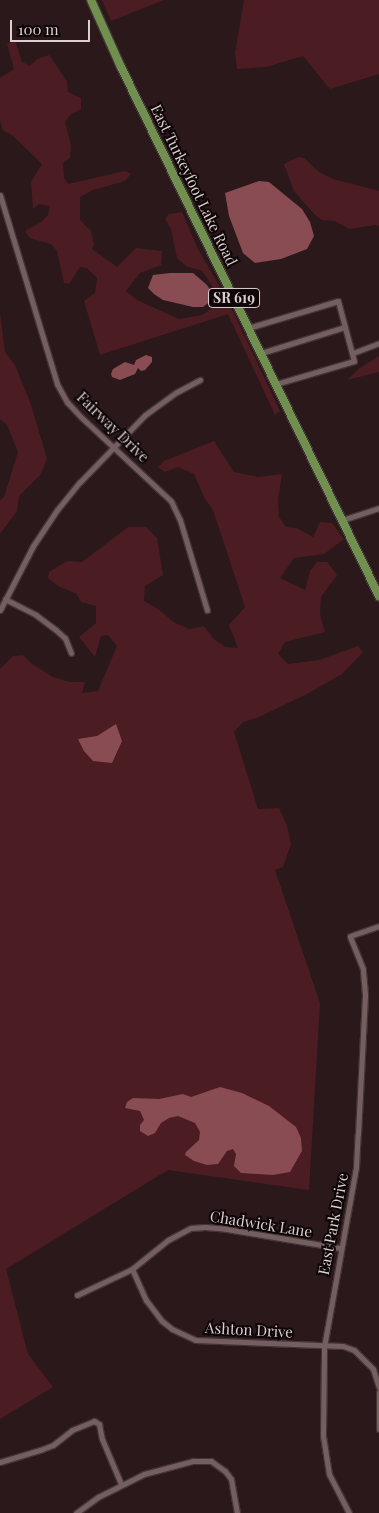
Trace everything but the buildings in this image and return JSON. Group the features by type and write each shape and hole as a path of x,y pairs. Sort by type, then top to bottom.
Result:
{"main road":[{"name":"East Turkeyfoot Lake Road","path":"91,0 379,596"}],"street":[{"name":"Fairway Drive","path":"0,195 57,384 67,402 82,418 165,493 176,510 207,610"},
{"path":"248,328 338,301 354,361 276,384"},
{"path":"261,353 345,327"},
{"path":"353,354 379,343"},
{"path":"0,610 44,528 80,482 133,425 158,405 200,380"},
{"path":"342,520 379,508"},
{"path":"5,599 36,615 56,630 65,638 71,653"},
{"name":"East Park Drive","path":"348,1513 329,1474 324,1444 322,1388 325,1364 324,1347 340,1248 356,1167 365,994 363,969 350,936 379,926"},
{"name":"Chadwick Lane","path":"77,1295 132,1269 168,1240 191,1228 205,1227 340,1248"},
{"name":"Ashton Drive","path":"132,1269 146,1300 162,1321 172,1329 196,1340 324,1347 343,1346 354,1350 373,1369 379,1386"},
{"path":"379,1392 379,1430"},
{"path":"0,1462 40,1450 53,1444 72,1430 94,1422 99,1424 102,1439 121,1484"},
{"path":"76,1513 98,1497 144,1474 193,1462 211,1461 225,1471 231,1479 237,1513"}],"shaded area":[{"path":"102,0 164,0 111,21"},
{"path":"244,0 379,0 379,74 330,89 303,56 266,67 237,69 235,53"},
{"path":"15,40 22,62 30,66 37,59 49,55 67,81 68,92 81,98 81,109 70,115 65,122 71,145 70,158 63,163 64,178 68,184 125,171 131,174 125,181 93,190 80,197 80,220 91,231 94,245 92,249 117,267 136,248 162,251 161,265 140,273 126,291 137,300 179,319 202,315 214,307 218,294 202,271 186,266 177,258 171,229 165,219 169,214 182,212 198,249 228,301 280,411 275,415 228,314 100,355 84,301 95,293 97,278 87,268 80,267 69,284 64,283 57,251 51,244 30,238 25,231 41,222 48,215 50,206 39,204 33,209 31,182 42,164 13,136 3,130 0,121 0,78 14,69 7,44"},
{"path":"298,157 304,158 319,172 333,179 379,191 379,226 349,229 335,221 322,220 315,215 294,191 284,164"},
{"path":"259,181 269,182 302,209 310,222 314,236 307,249 281,259 255,263 243,253 229,216 225,193"},
{"path":"193,273 207,285 215,298 203,307 193,307 163,300 148,288 153,275"},
{"path":"0,313 5,352 15,365 30,402 47,458 41,474 19,496 17,511 0,534 0,500 4,497 18,452 7,425 0,419"},
{"path":"146,355 152,357 152,362 145,370 141,371 138,368 135,374 120,380 112,377 113,369 125,362 134,365 136,360"},
{"path":"379,356 379,372 347,380 360,368"},
{"path":"214,441 234,472 258,477 282,474 278,500 279,517 286,527 297,528 313,537 320,522 332,523 344,539 324,554 294,558 280,578 305,590 310,571 317,562 327,562 337,575 321,597 320,615 325,632 285,642 278,654 288,664 319,660 358,646 363,652 342,674 307,694 259,717 243,722 234,732 258,809 279,808 287,826 291,844 283,867 275,870 320,1003 309,1190 168,1170 6,1269 28,1354 53,1387 0,1419 0,669 13,656 23,655 32,664 53,677 70,682 85,682 82,693 98,691 117,646 108,635 101,636 95,657 79,637 96,623 96,606 81,602 77,594 58,586 48,578 49,572 67,561 82,562 128,527 146,527 157,538 163,575 145,586 144,601 158,609 175,623 190,629 204,626 214,639 225,647 238,648 229,625 245,607 213,510 204,497 194,474 178,467 165,472 158,467 164,461"},
{"path":"116,724 122,741 112,763 93,761 84,751 78,739 97,736"},
{"path":"220,1087 242,1093 269,1106 296,1127 301,1138 302,1151 290,1172 273,1175 241,1173 234,1166 236,1154 233,1149 227,1151 218,1164 207,1165 194,1161 185,1155 199,1140 200,1132 195,1123 178,1116 169,1118 161,1123 155,1133 148,1136 140,1131 140,1125 144,1120 140,1111 125,1108 127,1102 133,1098 159,1099 183,1094 191,1097"}]}
